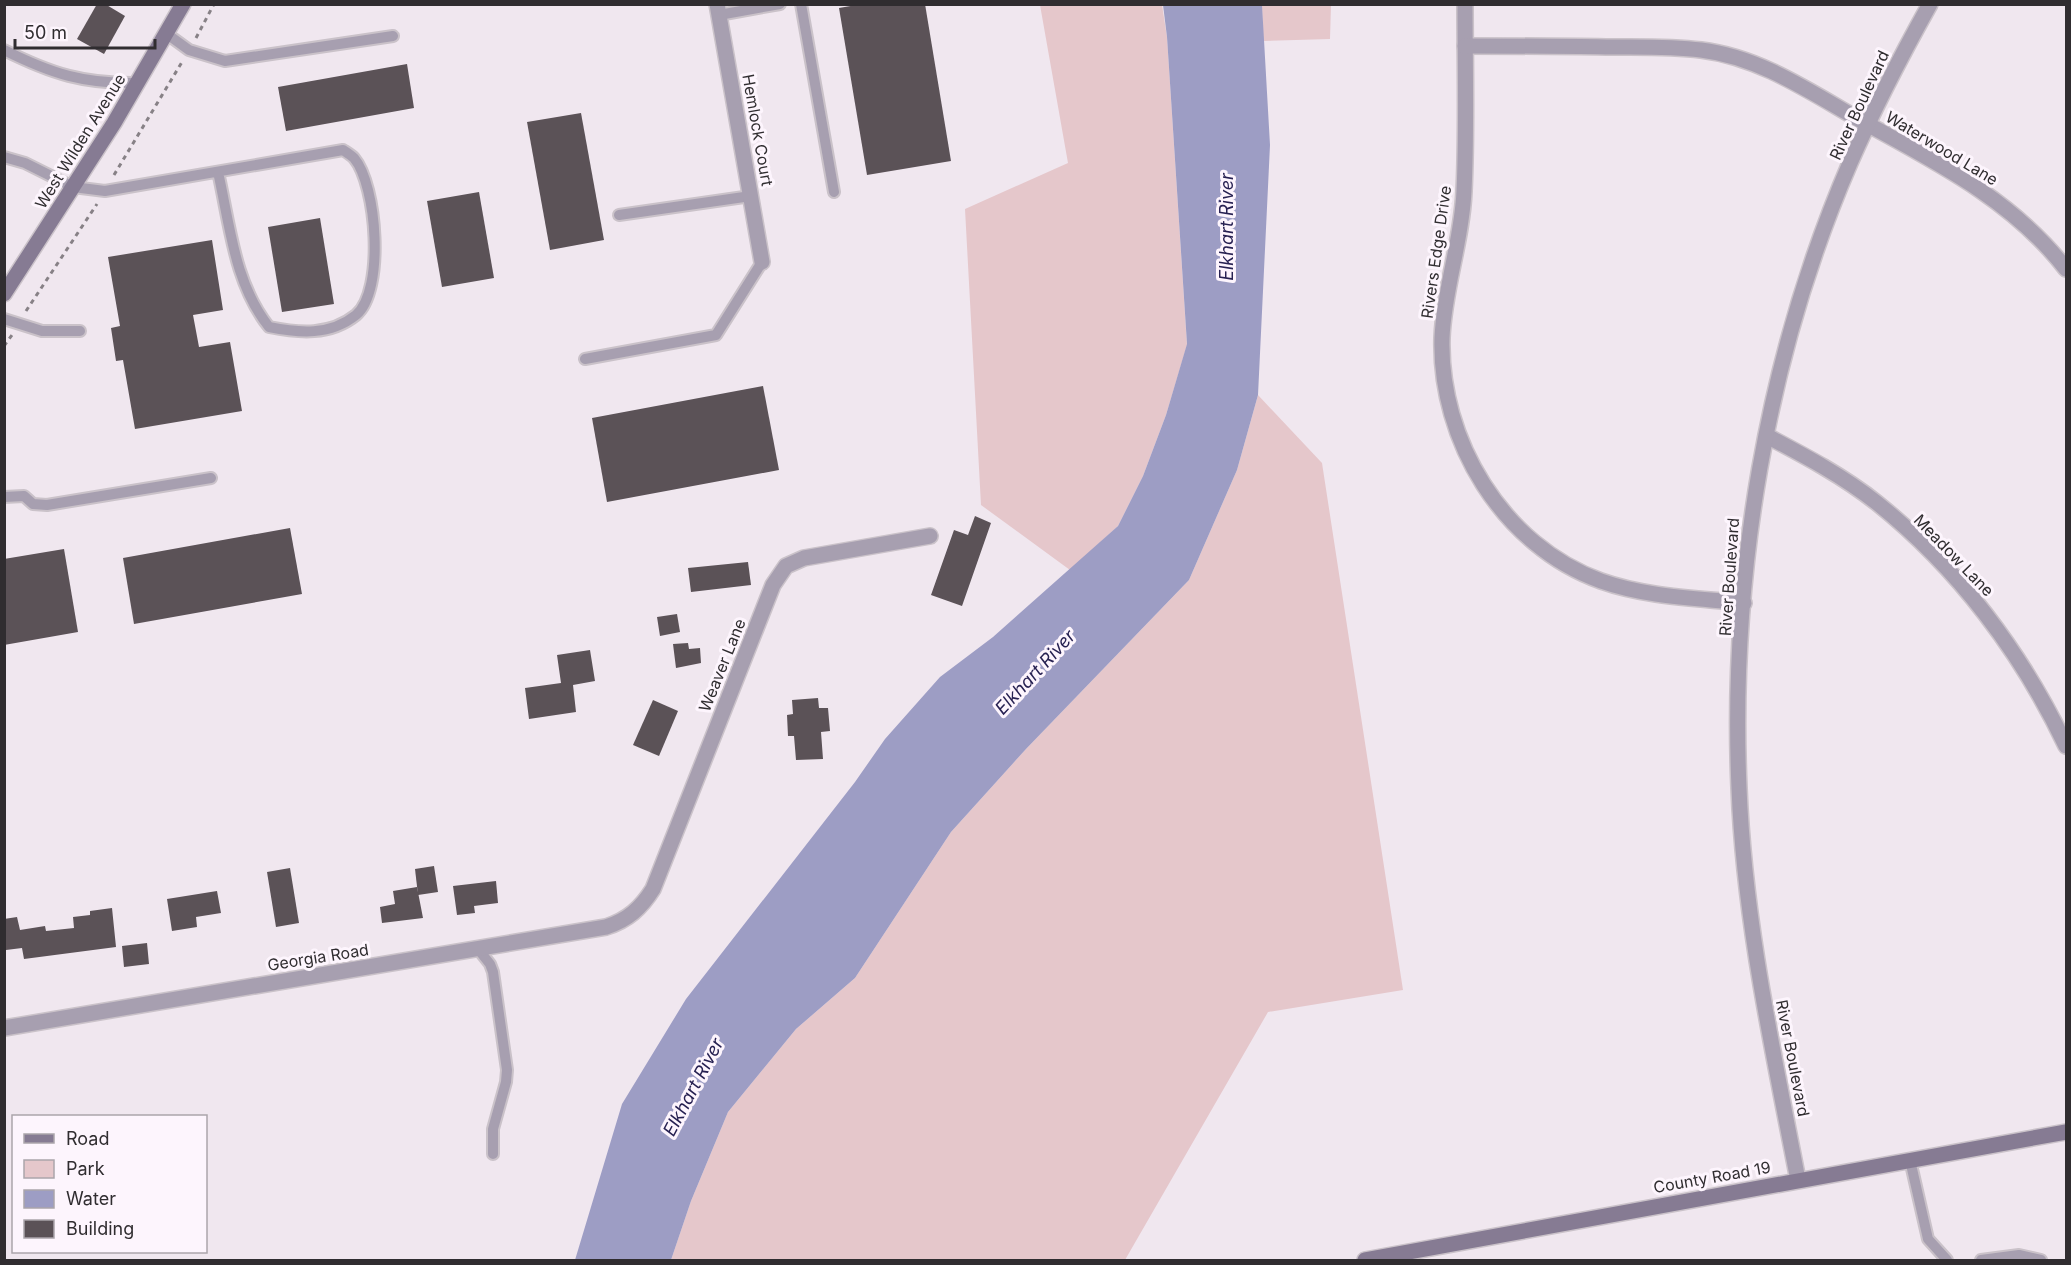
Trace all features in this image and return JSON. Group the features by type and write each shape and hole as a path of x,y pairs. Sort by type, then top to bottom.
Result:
{"street":[{"name":"West Wilden Avenue","path":"4,294 138,83 183,4"},
{"name":"Rivers Edge Drive","path":"1465,4 1464,191 1460,236 1444,300 1442,341 1445,384 1454,423 1468,458 1488,491 1512,521 1563,564 1600,580 1638,592 1743,603"},
{"name":"River Boulevard","path":"1798,1180 1763,998 1744,848 1738,742 1743,603 1752,504 1804,290 1827,224 1868,124 1930,4"},
{"name":"Hemlock Court","path":"718,10 762,262"},
{"name":"Waterwood Lane","path":"1465,46 1702,50 1737,57 1778,73 1946,167 1986,194 2050,248 2067,269"},
{"name":"Meadow Lane","path":"1767,436 1837,475 1877,503 1958,582 2000,632 2029,675 2067,746"},
{"name":"Weaver Lane","path":"634,913 653,889 773,585 786,566 804,558 930,536"},
{"name":"Georgia Road","path":"4,1028 606,927 621,922 634,913"},
{"name":"County Road 19","path":"1365,1260 2067,1132"}],"lane":[{"path":"718,10 780,4"},
{"path":"801,4 834,192"},
{"path":"167,34 189,50 225,61 393,36"},
{"path":"4,50 61,76 87,82 138,83"},
{"path":"4,157 25,163 73,187 105,191 343,150 354,158 365,183 376,239 373,283 357,314 322,332 298,333 269,327 255,309 234,255 218,172"},
{"path":"619,214 751,196"},
{"path":"585,359 716,335 762,262"},
{"path":"4,319 42,331 80,331"},
{"path":"4,497 24,496 33,504 47,505 211,478"},
{"path":"478,949 490,964 493,972 507,1070 493,1129 493,1154"},
{"path":"1910,1160 1928,1239 1935,1251 1947,1260"},
{"path":"1981,1260 2019,1256 2041,1260"}],"green space":[{"path":"1040,5 1162,5 1167,37 1187,345 1166,415 1143,476 1118,526 1070,570 981,505 965,209 1068,163"},
{"path":"1262,5 1331,5 1330,39 1263,41"},
{"path":"1258,395 1322,463 1403,990 1268,1012 1125,1260 671,1260 691,1201 728,1112 796,1029 855,978 951,832 1026,749 1189,580 1237,470"}],"water":[{"name":"Elkhart River","path":"1163,5 1262,5 1270,145 1258,395 1237,470 1189,580 1026,749 951,832 855,978 796,1029 728,1112 691,1201 671,1260 575,1260 622,1104 686,999 855,782 885,739 940,677 993,637 1118,526 1143,476 1166,415 1187,344"}],"building":[{"path":"97,4 105,4 125,16 104,54 77,39"},
{"path":"862,4 925,4 951,161 867,175 839,8"},
{"path":"407,64 414,108 286,131 278,87"},
{"path":"581,113 604,240 550,250 527,122"},
{"path":"479,192 494,278 442,287 427,201"},
{"path":"320,218 334,304 282,312 268,227"},
{"path":"212,240 223,310 193,315 199,347 230,342 242,411 135,429 123,360 116,361 111,328 120,326 108,257"},
{"path":"763,386 779,470 607,502 592,418"},
{"path":"975,516 991,523 962,606 931,595 954,530 968,535"},
{"path":"290,528 302,594 134,624 123,558"},
{"path":"64,549 78,632 4,645 4,559"},
{"path":"748,562 751,585 691,592 688,568"},
{"path":"677,614 680,632 660,636 657,617"},
{"path":"688,643 689,649 700,648 701,663 676,668 673,644"},
{"path":"590,650 595,681 573,685 576,712 529,719 525,688 561,683 557,655"},
{"path":"818,698 819,708 828,708 830,731 821,732 823,759 796,760 794,736 788,736 787,715 793,714 792,700"},
{"path":"653,700 678,711 659,756 633,745"},
{"path":"434,866 438,892 418,895 415,869"},
{"path":"290,868 299,923 276,927 267,872"},
{"path":"496,881 498,903 474,906 475,913 457,915 453,886"},
{"path":"417,887 423,918 382,923 380,907 395,904 393,891"},
{"path":"217,891 221,913 196,917 197,927 172,931 167,899"},
{"path":"112,908 116,947 24,959 22,948 6,950 4,919 17,917 20,930 45,926 46,931 74,928 73,917 90,915 90,911"},
{"path":"147,943 149,964 124,967 122,946"}]}
